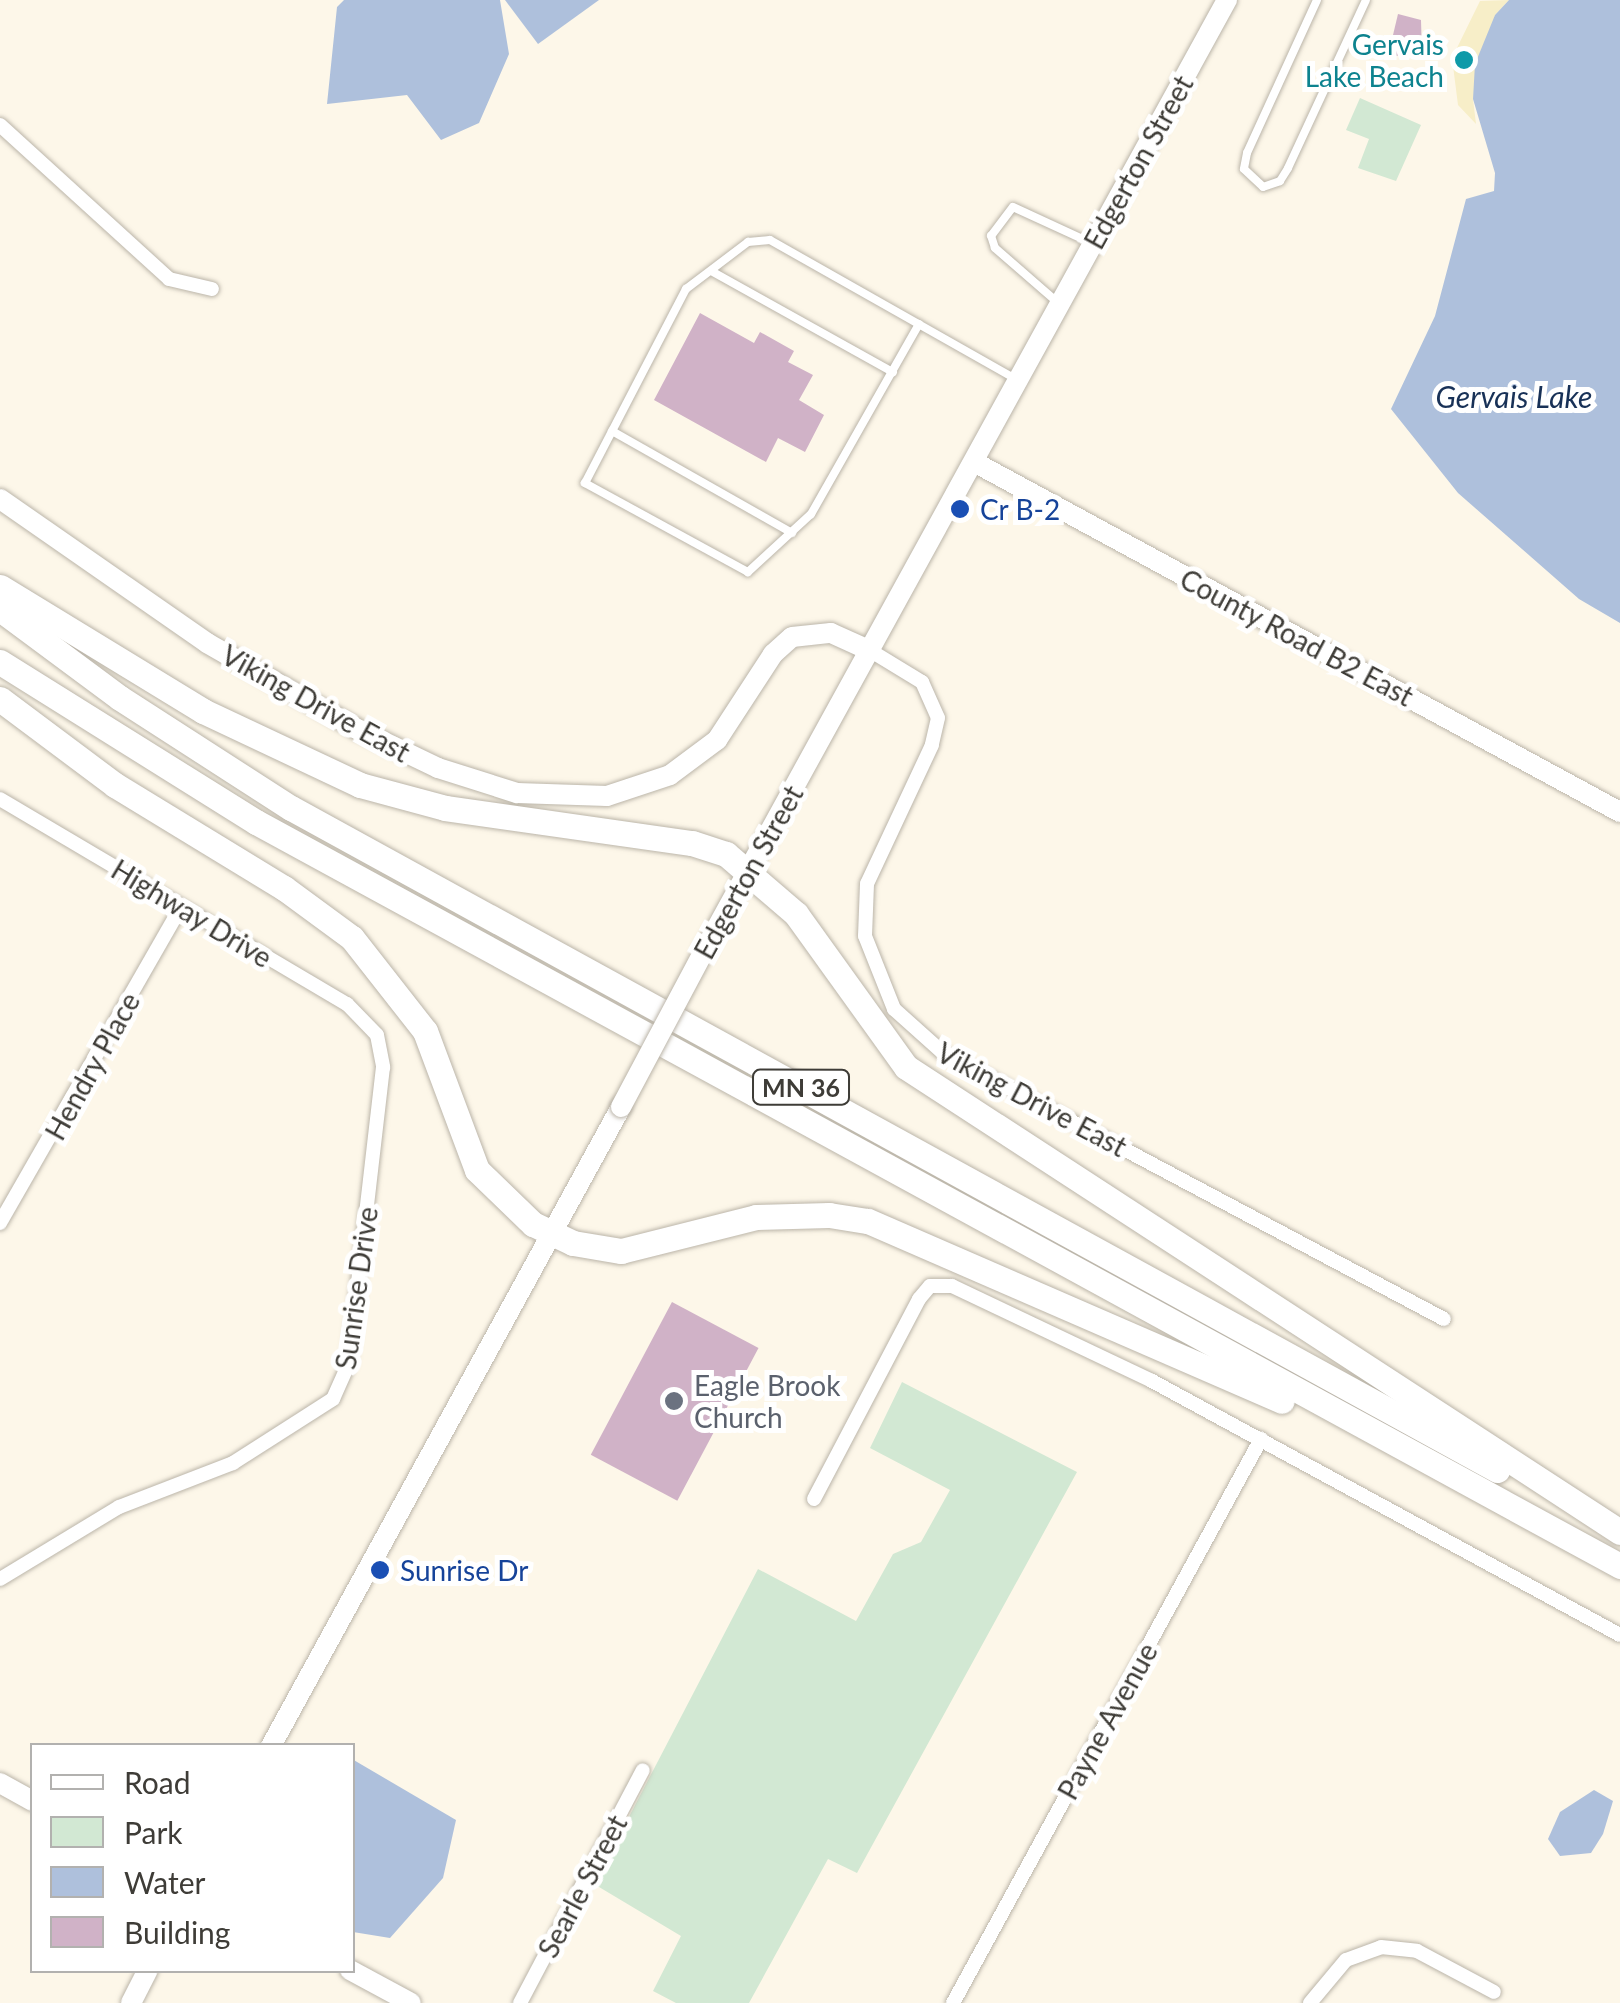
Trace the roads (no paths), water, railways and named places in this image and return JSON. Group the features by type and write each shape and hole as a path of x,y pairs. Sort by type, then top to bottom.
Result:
{"highway":[{"path":"0,587 189,704 360,785 477,813 692,842 750,870 796,914 906,1067 1620,1534"},
{"name":"MN 36","path":"0,609 120,698 291,808 1620,1534"},
{"name":"MN 36","path":"0,662 256,822 1620,1566"},
{"path":"0,699 114,785 284,888 352,938 425,1031 477,1170 512,1209 551,1234 621,1251 756,1217 828,1215 868,1221 1053,1297 1464,1484"}],"street":[{"name":"Edgerton Street","path":"273,1743 1227,0"},
{"path":"0,125 169,279 212,288"},
{"name":"County Road B2 East","path":"974,462 1620,812"},
{"name":"Viking Drive East","path":"0,500 207,643 340,720 438,768 516,793 608,796 670,775 735,720 773,654 792,637 831,632 871,651 922,682 938,718 932,745 866,884 870,962 894,1009 943,1053 1444,1318"},
{"name":"Highway Drive","path":"0,799 346,1004 377,1035"},
{"name":"Hendry Place","path":"0,1224 181,908"},
{"name":"Sunrise Drive","path":"0,1579 119,1508 233,1463 332,1399 349,1363 383,1067 377,1035"},
{"path":"814,1499 930,1286 952,1286 1016,1312 1261,1439 1620,1635"},
{"name":"Payne Avenue","path":"954,2003 1261,1439"},
{"name":"Searle Street","path":"520,2003 643,1770"},
{"path":"0,1783 30,1799"},
{"path":"1310,2003 1346,1960 1382,1947 1417,1951 1494,1992"},
{"path":"131,2003 146,1973"},
{"path":"355,1973 411,2003"}],"lane":[{"path":"1317,0 1247,153 1244,169 1250,182 1263,187 1280,181 1288,168 1366,0"},
{"path":"1060,305 995,248 991,236 1003,214 1026,208 1093,244"},
{"path":"919,324 836,476 792,533 748,572 585,483 686,289 748,242 770,240 919,324 1018,380"},
{"path":"713,272 893,372"},
{"path":"612,432 792,533"}],"water":[{"path":"344,0 500,0 509,54 479,123 441,140 407,95 327,104 337,7"},
{"path":"505,0 599,0 538,44"},
{"name":"Gervais Lake","path":"1509,0 1620,0 1620,623 1579,599 1458,493 1391,409 1435,316 1466,199 1494,191 1495,173 1473,99 1475,64 1495,15"},
{"path":"355,1761 456,1820 443,1878 390,1938 355,1932"},
{"path":"1594,1790 1613,1801 1603,1834 1591,1853 1560,1856 1548,1839 1560,1812"}],"place":[{"name":"Gervais Lake Beach","path":"1464,60"},
{"name":"Cr B-2","path":"960,509"},
{"name":"Eagle Brook Church","path":"674,1401"},
{"name":"Sunrise Dr","path":"380,1570"}]}
